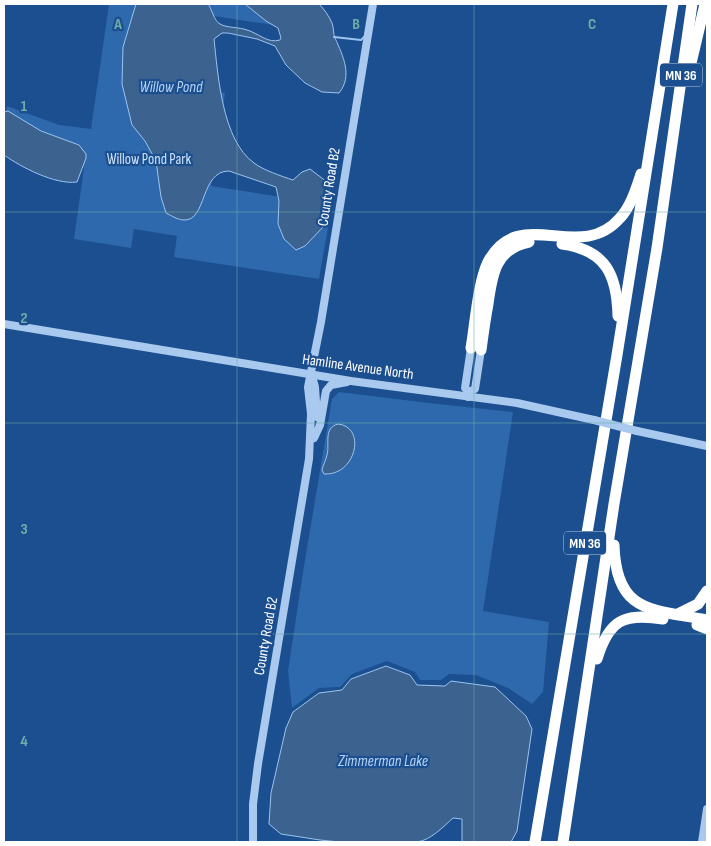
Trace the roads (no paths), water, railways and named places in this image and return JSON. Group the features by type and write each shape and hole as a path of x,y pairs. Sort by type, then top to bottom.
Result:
{"highway":[{"name":"MN 36","path":"535,842 617,356 673,4"},
{"name":"MN 36","path":"564,842 614,504 657,248 692,4"},
{"path":"671,147 705,4"},
{"path":"476,349 484,272 496,250 510,240 528,234 584,238 607,229 620,218 629,203 636,188 652,136"},
{"path":"476,349 496,265 505,254 517,245 531,241 542,241 583,248 597,256 609,271 615,286 618,304 617,356"},
{"path":"614,504 614,552 616,571 622,586 632,599 646,608 678,614 705,625"},
{"path":"678,614 698,604 707,591"},
{"path":"586,697 604,640 610,631 623,620 641,616 705,625"},
{"path":"528,842 553,730"}],"street":[{"name":"County Road B2","path":"252,842 253,804 258,764 318,410 312,374 373,4"},
{"name":"Hamline Avenue North","path":"4,324 227,362 351,381 519,403 707,446"},
{"path":"468,395 474,389 476,349"},
{"path":"312,442 320,425 327,388 331,385 351,381"},
{"path":"702,842 707,809"}],"water":[{"name":"Willow Pond","path":"136,4 208,4 220,24 251,31 271,41 280,40 278,28 245,4 319,4 326,13 332,23 334,36 345,66 345,80 339,93 322,92 305,83 286,65 275,46 257,39 228,33 222,33 214,39 220,88 228,123 243,153 258,166 278,175 293,180 302,172 310,169 331,185 325,206 323,227 305,246 296,250 284,239 278,224 279,201 276,187 229,171 220,173 213,179 197,213 191,218 182,220 166,213 161,197 156,161 145,141 132,125 122,84 123,47"},
{"path":"8,111 41,131 79,145 86,154 86,158 77,182 59,181 49,178 19,165 4,155 4,112"},
{"path":"338,424 347,427 353,433 354,451 344,467 335,473 324,474 322,470 328,451 330,429"},
{"name":"Zimmerman Lake","path":"386,666 410,675 417,685 445,686 451,681 495,687 526,716 532,729 517,831 511,842 462,842 462,819 453,818 432,836 417,842 339,842 320,840 281,834 269,824 271,793 286,728 293,712 319,693 342,690 351,679"}],"waterway":[{"path":"334,37 361,40 365,36"}],"park label":[{"name":"Willow Pond Park","path":"149,159"}]}
